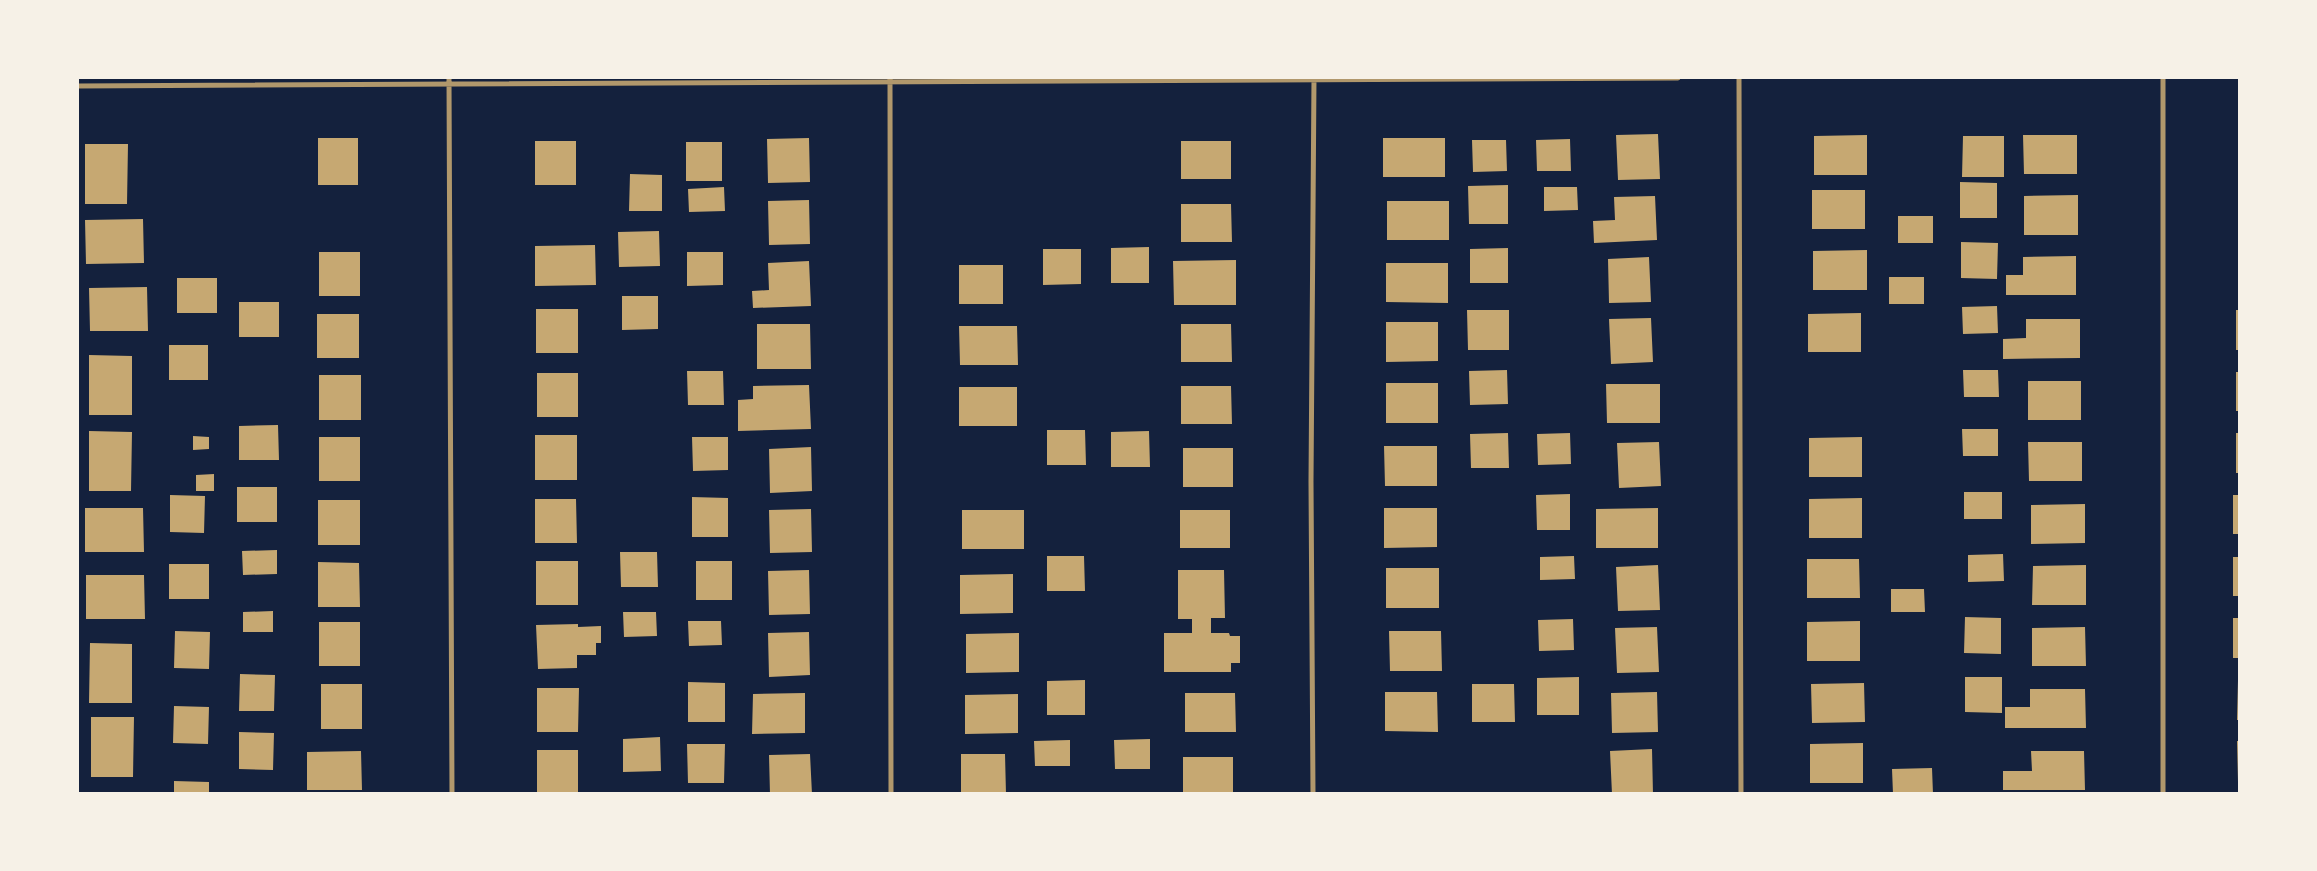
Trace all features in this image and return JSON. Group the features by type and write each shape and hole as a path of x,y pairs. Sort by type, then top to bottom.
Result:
{"street":[{"path":"1313,794 1311,482 1314,78"},
{"path":"78,86 449,80 1678,78"},
{"path":"1739,78 1741,794"},
{"path":"2163,78 2164,794"},
{"path":"890,79 891,794"},
{"path":"449,80 452,794"}],"building":[{"path":"1658,134 1660,179 1618,180 1616,135"},
{"path":"1867,135 1867,175 1814,175 1814,136"},
{"path":"2023,135 2077,135 2077,174 2024,174"},
{"path":"1963,136 2004,136 2004,177 1962,177"},
{"path":"318,138 358,138 358,185 318,185"},
{"path":"809,138 810,182 768,183 767,139"},
{"path":"1383,138 1445,138 1445,177 1383,177"},
{"path":"1570,139 1571,171 1537,171 1536,140"},
{"path":"1472,140 1506,140 1507,171 1473,172"},
{"path":"535,141 576,141 576,185 535,185"},
{"path":"1181,141 1231,141 1231,179 1181,179"},
{"path":"686,142 722,142 722,181 686,181"},
{"path":"85,144 128,144 127,204 85,204"},
{"path":"630,174 662,175 662,211 629,211"},
{"path":"1960,182 1997,183 1997,218 1960,218"},
{"path":"1508,185 1508,224 1469,224 1468,186"},
{"path":"724,187 725,211 689,212 688,189"},
{"path":"1544,187 1577,187 1578,210 1544,211"},
{"path":"1812,190 1865,190 1865,229 1812,229"},
{"path":"2078,195 2078,235 2024,235 2024,196"},
{"path":"1655,196 1657,240 1594,243 1593,221 1615,220 1614,197"},
{"path":"809,200 810,244 769,245 768,201"},
{"path":"1387,201 1449,201 1449,240 1387,240"},
{"path":"1181,204 1231,204 1232,242 1181,242"},
{"path":"1898,216 1933,216 1933,243 1898,243"},
{"path":"143,219 144,263 86,264 85,220"},
{"path":"659,231 660,266 619,267 618,232"},
{"path":"1961,242 1998,243 1997,279 1961,278"},
{"path":"595,245 596,285 535,286 535,246"},
{"path":"1149,247 1149,283 1111,283 1111,248"},
{"path":"1508,248 1508,283 1470,283 1470,249"},
{"path":"1043,249 1081,249 1081,284 1043,285"},
{"path":"1867,250 1867,290 1813,290 1813,251"},
{"path":"319,252 360,252 360,296 319,296"},
{"path":"687,252 723,252 723,285 687,286"},
{"path":"2076,256 2076,295 2006,295 2006,275 2023,275 2023,257"},
{"path":"1649,257 1651,302 1609,303 1608,259"},
{"path":"1236,260 1236,305 1174,305 1173,261"},
{"path":"809,261 811,306 753,308 752,291 769,290 768,263"},
{"path":"1386,263 1448,263 1448,303 1386,302"},
{"path":"959,265 1003,265 1003,304 959,304"},
{"path":"1889,277 1924,277 1924,304 1889,304"},
{"path":"177,278 217,278 217,313 177,313"},
{"path":"147,287 148,331 90,331 89,288"},
{"path":"622,296 658,296 658,329 622,330"},
{"path":"239,302 279,302 279,337 239,337"},
{"path":"1997,306 1998,333 1963,334 1962,307"},
{"path":"536,309 578,309 578,353 536,353"},
{"path":"1467,310 1509,310 1509,350 1468,350"},
{"path":"2236,310 2240,310 2240,350 2236,350"},
{"path":"1861,313 1861,352 1808,352 1808,314"},
{"path":"317,314 359,314 359,358 317,358"},
{"path":"1651,318 1653,362 1611,364 1609,319"},
{"path":"2026,319 2080,319 2080,358 2003,359 2003,339 2026,338"},
{"path":"1386,322 1438,322 1438,361 1386,362"},
{"path":"757,324 810,324 811,369 757,369"},
{"path":"1181,324 1231,324 1232,362 1181,362"},
{"path":"959,326 1017,326 1018,365 960,365"},
{"path":"169,345 208,345 208,380 169,380"},
{"path":"89,355 132,356 132,415 89,415"},
{"path":"1507,370 1508,404 1470,405 1469,371"},
{"path":"1963,370 1998,370 1999,397 1964,397"},
{"path":"687,371 723,371 724,405 688,405"},
{"path":"2236,372 2240,372 2240,411 2236,411"},
{"path":"537,373 578,373 578,417 537,417"},
{"path":"319,375 361,375 361,420 319,420"},
{"path":"2028,381 2081,381 2081,420 2028,420"},
{"path":"1386,383 1438,383 1438,423 1386,423"},
{"path":"1606,384 1660,384 1660,423 1607,423"},
{"path":"809,385 811,429 738,431 738,400 753,399 753,386"},
{"path":"1181,386 1231,386 1232,424 1181,424"},
{"path":"959,387 1017,387 1017,426 959,426"},
{"path":"278,425 279,460 239,460 239,426"},
{"path":"1962,429 1998,429 1998,456 1963,456"},
{"path":"1047,430 1085,430 1086,465 1047,465"},
{"path":"89,431 132,432 131,491 89,491"},
{"path":"1149,431 1150,467 1111,467 1111,432"},
{"path":"1508,433 1509,468 1471,468 1470,434"},
{"path":"1570,433 1571,464 1538,465 1537,434"},
{"path":"2236,433 2240,433 2240,473 2236,473"},
{"path":"535,435 577,435 577,480 535,480"},
{"path":"193,436 209,437 209,449 193,450"},
{"path":"319,437 360,437 360,481 319,481"},
{"path":"692,437 728,437 728,470 693,471"},
{"path":"1862,437 1862,477 1809,477 1809,438"},
{"path":"1659,442 1661,486 1619,488 1617,443"},
{"path":"2028,442 2082,442 2082,481 2029,481"},
{"path":"1384,446 1437,446 1437,486 1385,486"},
{"path":"811,447 812,491 770,493 769,449"},
{"path":"1183,448 1233,448 1233,487 1183,487"},
{"path":"214,474 214,491 196,491 196,475"},
{"path":"237,487 277,487 277,522 237,522"},
{"path":"1964,492 2002,492 2002,519 1964,519"},
{"path":"1570,494 1570,530 1537,530 1536,495"},
{"path":"170,495 205,496 204,533 170,532"},
{"path":"2233,495 2240,495 2240,534 2233,534"},
{"path":"692,497 728,498 728,537 692,537"},
{"path":"1862,498 1862,538 1809,538 1809,499"},
{"path":"535,499 576,499 577,543 535,543"},
{"path":"318,500 360,500 360,545 318,545"},
{"path":"2085,504 2085,543 2031,544 2031,505"},
{"path":"85,508 143,508 144,552 85,552"},
{"path":"1384,508 1437,508 1437,547 1384,548"},
{"path":"1658,508 1658,548 1596,548 1596,509"},
{"path":"811,509 812,552 770,553 769,510"},
{"path":"962,510 1024,510 1024,549 962,549"},
{"path":"1180,510 1230,510 1230,548 1180,548"},
{"path":"277,550 277,574 243,575 242,551"},
{"path":"620,552 657,552 658,587 621,587"},
{"path":"2003,554 2004,581 1968,582 1968,555"},
{"path":"1047,556 1084,556 1085,591 1047,591"},
{"path":"1574,556 1575,579 1540,580 1540,557"},
{"path":"2233,557 2240,557 2240,596 2233,596"},
{"path":"1807,559 1859,559 1860,598 1807,598"},
{"path":"536,561 578,561 578,605 536,605"},
{"path":"696,561 732,561 732,600 696,600"},
{"path":"318,562 359,563 360,607 318,607"},
{"path":"169,564 209,564 209,599 169,599"},
{"path":"1658,565 1660,610 1618,611 1616,567"},
{"path":"2086,565 2086,605 2032,605 2033,566"},
{"path":"1386,568 1439,568 1439,608 1386,608"},
{"path":"809,570 810,614 769,615 768,571"},
{"path":"1178,570 1224,570 1225,618 1211,618 1211,633 1229,633 1230,636 1240,636 1240,663 1231,663 1231,672 1164,672 1164,633 1192,633 1192,619 1178,619"},
{"path":"1013,574 1013,613 960,614 960,575"},
{"path":"86,575 144,575 145,619 86,619"},
{"path":"1891,589 1924,589 1925,612 1891,612"},
{"path":"273,611 273,632 243,632 243,612"},
{"path":"623,612 656,612 657,636 624,637"},
{"path":"1965,617 2001,618 2001,654 1964,653"},
{"path":"2233,618 2240,618 2240,658 2233,658"},
{"path":"1573,619 1574,650 1539,651 1538,620"},
{"path":"688,621 721,621 722,645 689,646"},
{"path":"1860,621 1860,661 1807,661 1807,622"},
{"path":"319,622 360,622 360,666 319,666"},
{"path":"578,624 578,627 601,626 601,643 596,643 596,655 577,655 577,668 538,669 536,625"},
{"path":"1657,627 1659,672 1617,673 1615,628"},
{"path":"2085,627 2086,666 2032,666 2032,628"},
{"path":"175,631 210,632 209,669 174,668"},
{"path":"1389,631 1441,631 1442,671 1390,671"},
{"path":"809,632 810,675 769,677 768,633"},
{"path":"1019,633 1019,672 966,673 966,634"},
{"path":"90,643 132,644 132,703 89,703"},
{"path":"240,674 275,675 274,711 239,711"},
{"path":"1579,677 1579,715 1537,715 1537,678"},
{"path":"1965,677 2002,677 2002,713 1965,712"},
{"path":"1085,680 1085,715 1047,715 1047,681"},
{"path":"2238,680 2240,680 2240,720 2237,720"},
{"path":"688,682 725,683 725,722 688,722"},
{"path":"1864,683 1865,722 1812,723 1811,684"},
{"path":"321,684 362,684 362,729 321,729"},
{"path":"1472,684 1514,684 1515,722 1472,722"},
{"path":"537,688 579,688 578,732 537,732"},
{"path":"2030,689 2085,689 2086,728 2005,728 2005,707 2030,707"},
{"path":"1385,692 1437,692 1438,732 1385,731"},
{"path":"1657,692 1658,732 1612,733 1611,693"},
{"path":"805,693 805,733 752,734 753,694"},
{"path":"1185,693 1235,693 1236,732 1185,732"},
{"path":"1018,694 1018,733 965,734 965,695"},
{"path":"174,706 209,707 208,744 173,743"},
{"path":"91,717 134,717 133,777 91,777"},
{"path":"239,732 274,733 273,770 239,769"},
{"path":"660,737 661,771 623,772 623,739"},
{"path":"1150,739 1150,769 1115,769 1114,740"},
{"path":"1070,740 1070,766 1035,766 1034,741"},
{"path":"2237,741 2240,741 2240,782 2238,782"},
{"path":"1863,743 1863,783 1810,783 1810,744"},
{"path":"687,744 725,744 724,783 688,783"},
{"path":"1652,749 1653,794 1612,794 1610,751"},
{"path":"537,750 578,750 578,794 537,794"},
{"path":"361,751 362,790 307,790 307,752"},
{"path":"2031,751 2084,751 2085,790 2003,790 2003,771 2032,771"},
{"path":"810,754 812,794 770,794 769,755"},
{"path":"961,754 1005,754 1006,794 961,794"},
{"path":"1183,757 1233,757 1233,794 1183,794"},
{"path":"1932,768 1933,794 1893,794 1892,769"},
{"path":"174,781 209,782 209,794 174,794"}]}
